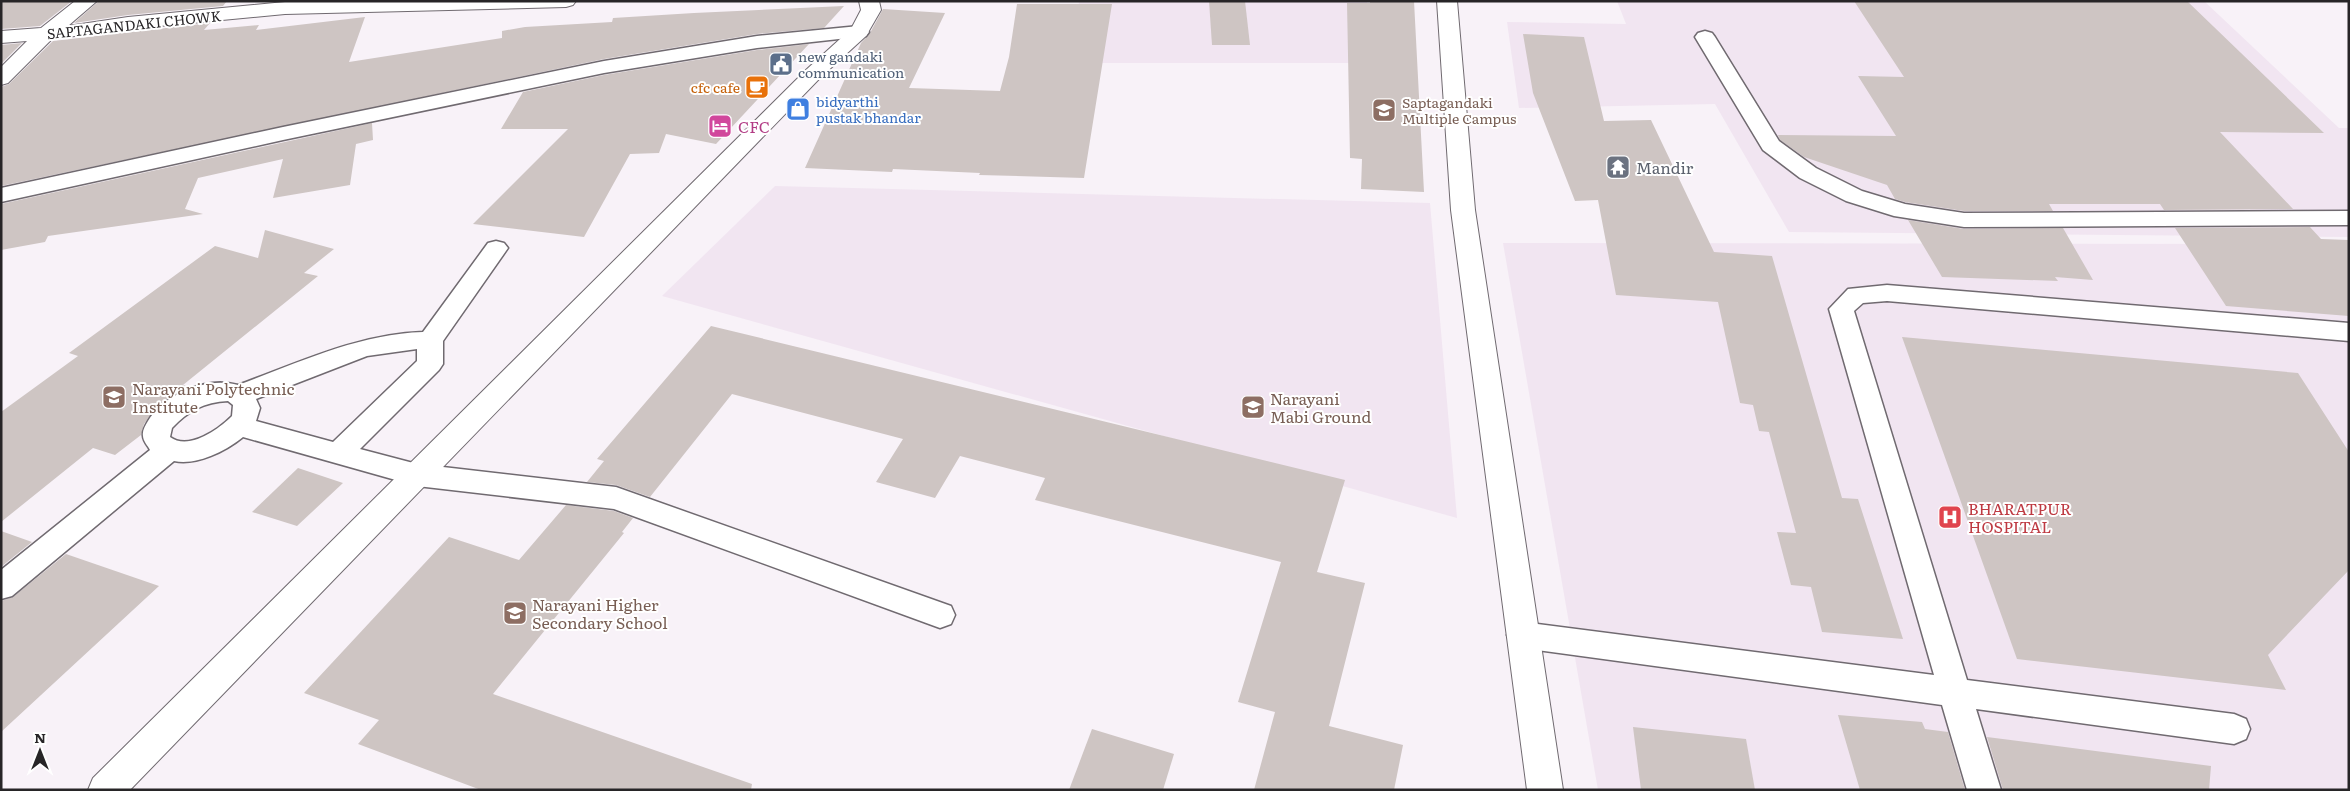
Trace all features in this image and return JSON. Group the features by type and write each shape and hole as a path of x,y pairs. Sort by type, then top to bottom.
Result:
{"street":[{"path":"1,79 46,34 86,1"},
{"name":"SAPTAGANDAKI CHOWK","path":"1,37 46,34 128,23 285,8 373,4 566,1"},
{"path":"106,790 814,73 859,32 871,10 869,1"},
{"path":"1447,1 1463,210 1545,790"}],"lane":[{"path":"1,195 154,160 620,63 788,37 859,32"},
{"path":"1705,37 1771,145 1808,173 1854,196 1902,211 1964,220 2349,218"},
{"path":"340,452 430,364 430,340 496,248"},
{"path":"1984,790 1841,309 1857,295 1887,294 2349,332"},
{"path":"239,395 363,348 403,341 430,340"},
{"path":"229,392 239,395 246,401 248,408 239,426 228,435 203,448 190,451 170,449 159,443 157,436 158,427 175,408 202,396 229,392"},
{"path":"239,426 340,452 417,475 616,498 940,616"},
{"path":"1,587 170,449"},
{"path":"1522,635 2234,729"}],"shaded area":[{"path":"1079,1 1367,1 1366,63 1073,63"},
{"path":"1617,1 2204,1 2339,128 2349,128 2349,237 1789,232 1715,104 1519,108 1507,22 1626,24"},
{"name":"Narayani Mabi Ground","path":"775,186 1430,203 1457,518 662,296"},
{"name":"BHARATPUR HOSPITAL","path":"1503,243 2349,244 2349,790 1598,790"}],"building":[{"path":"1,1 72,1 40,26 1,29"},
{"path":"99,1 227,1 223,6 128,15 74,23"},
{"path":"1209,1 1245,1 1250,45 1212,45"},
{"path":"1370,1 1414,1 1424,192 1361,189 1362,159 1350,158 1347,3 1370,3"},
{"path":"1854,1 2187,1 2324,133 2220,132 2293,209 2164,210 2160,204 2049,204 2053,211 1964,211 1905,202 1895,199 1887,185 1804,157 1780,140 1778,135 1896,136 1858,76 1904,77"},
{"path":"1017,4 1112,4 1084,178 979,175 980,173 893,169 892,172 805,168 861,43 870,33 883,9 945,13 909,88 1000,91 1009,57"},
{"path":"844,6 824,28 757,34 604,59 1,186 1,87 9,84 53,41 210,23 204,30 259,25 256,30 365,17 349,62 502,38 502,31 525,27 612,22 613,18"},
{"path":"1523,34 1584,37 1604,121 1651,120 1714,252 1772,256 1842,498 1858,499 1903,639 1822,632 1811,587 1791,585 1777,532 1796,533 1769,432 1759,431 1753,405 1740,403 1718,302 1616,295 1598,200 1575,201 1533,93"},
{"path":"22,43 1,64 1,45"},
{"path":"809,44 716,144 666,134 659,153 630,154 584,237 473,224 568,129 501,129 523,92 604,75 757,50"},
{"path":"372,123 373,140 356,144 350,185 273,198 283,159 198,178 185,209 203,214 48,236 45,242 1,250 1,204"},
{"path":"1908,220 1964,229 2063,228 2093,280 2055,277 2058,281 1942,277"},
{"path":"2310,227 2321,239 2349,240 2349,316 2226,306 2175,228"},
{"path":"265,230 334,249 304,273 318,276 183,385 190,387 174,394 154,410 144,424 141,435 115,455 93,448 1,522 1,412 78,356 69,353 215,246 258,258"},
{"path":"711,326 1345,480 1317,572 1365,583 1329,726 1403,745 1394,790 1254,790 1275,712 1238,702 1281,562 1035,500 1045,478 960,456 935,498 876,482 903,439 732,394 650,497 616,485 587,482 604,461 597,459"},
{"path":"1902,337 2298,373 2349,452 2349,570 2268,655 2286,690 2017,659"},
{"path":"298,468 343,483 297,526 252,512"},
{"name":"Narayani Higher Secondary School","path":"566,505 614,511 633,518 622,532 624,533 493,694 752,784 751,790 481,790 358,744 379,720 304,693 449,537 519,560"},
{"path":"1,531 32,542 1,567"},
{"path":"66,554 159,586 1,732 1,601 13,597"},
{"path":"1838,715 1922,722 1925,729 1948,732 1965,790 1860,790"},
{"path":"1633,727 1746,739 1755,790 1641,790"},
{"path":"1092,729 1174,754 1163,790 1069,790"},
{"path":"1987,737 2211,766 2209,790 2003,790"}],"place":[{"name":"new gandaki communication","path":"781,64"},
{"name":"cfc cafe","path":"757,87"},
{"name":"bidyarthi pustak bhandar","path":"798,109"},
{"name":"Saptagandaki Multiple Campus","path":"1384,110"},
{"name":"CFC","path":"720,126"},
{"name":"Mandir","path":"1618,167"},
{"name":"Narayani Polytechnic Institute","path":"114,397"},
{"name":"Narayani Mabi Ground","path":"1253,407"},
{"name":"BHARATPUR HOSPITAL","path":"1950,517"},
{"name":"Narayani Higher Secondary School","path":"515,613"}]}
